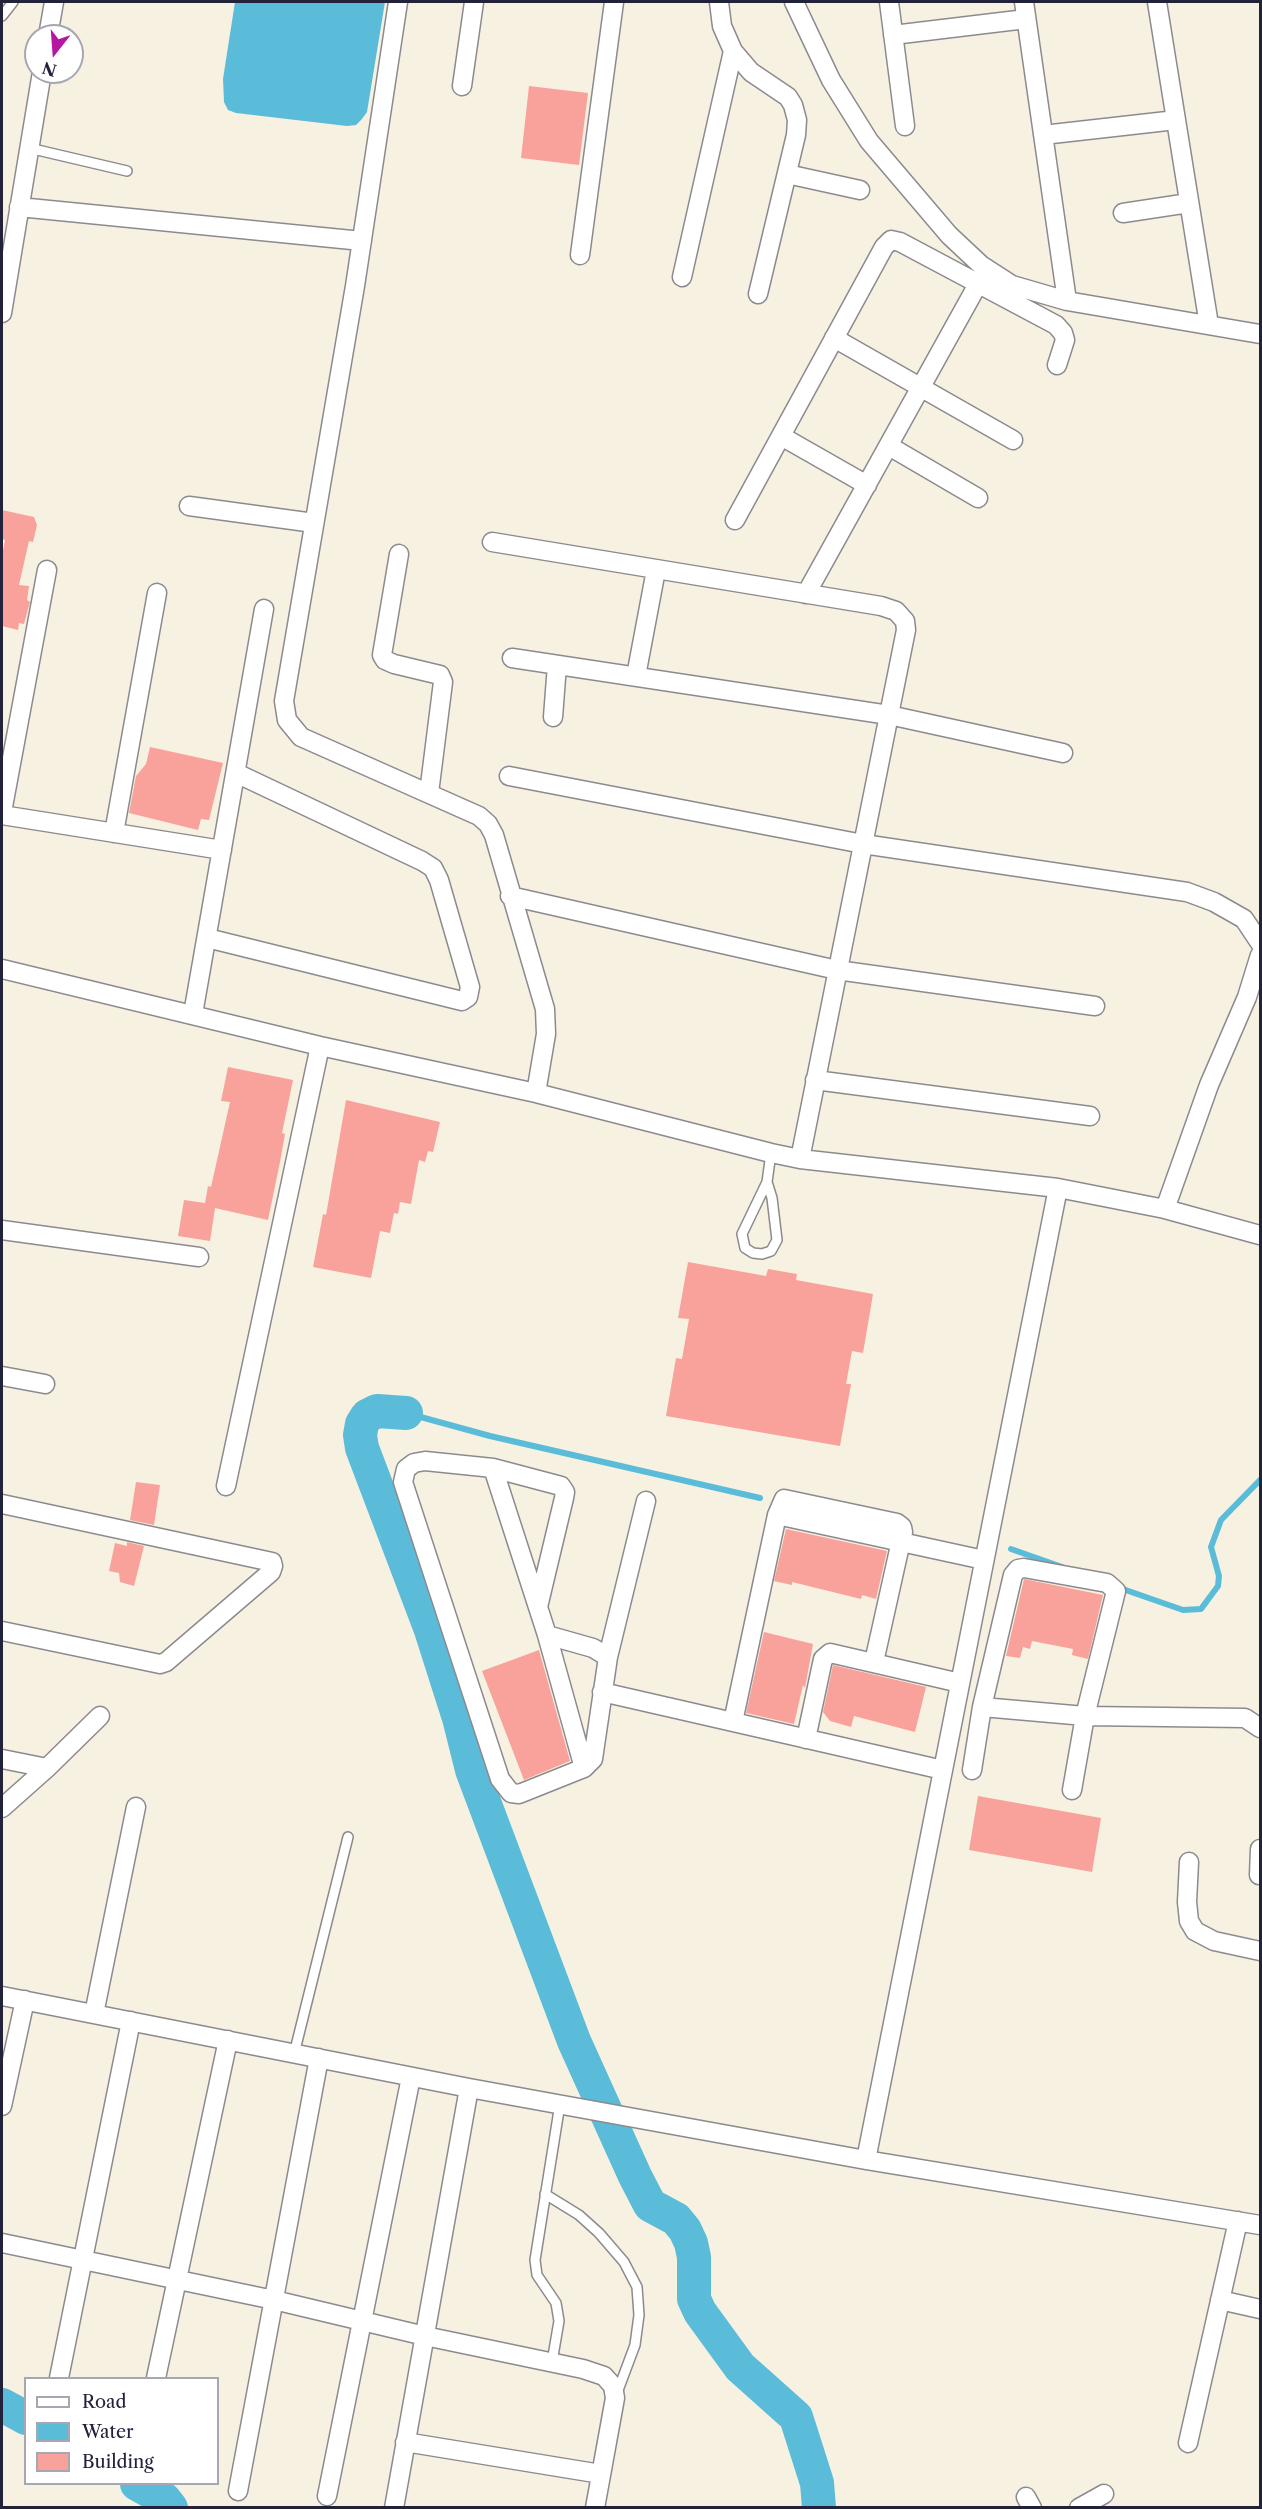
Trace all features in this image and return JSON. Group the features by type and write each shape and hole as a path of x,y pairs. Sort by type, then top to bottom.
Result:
{"street":[{"path":"50,24 54,2"},
{"path":"398,2 362,241 284,700 287,720 301,737 479,816 488,824 494,835 510,896 545,1009 546,1034 536,1093"},
{"path":"462,86 474,2"},
{"path":"580,255 614,2"},
{"path":"719,2 722,26 733,51 751,72 788,97 797,120 758,294"},
{"path":"794,2 831,80 869,141 949,236 981,265 1012,285 1066,301 1260,334"},
{"path":"889,2 905,126"},
{"path":"1157,2 1209,325"},
{"path":"893,35 1025,10 1066,301"},
{"path":"682,277 733,51"},
{"path":"2,313 40,84"},
{"path":"1043,135 1176,120"},
{"path":"786,174 860,190"},
{"path":"1123,213 1189,203"},
{"path":"19,207 362,241"},
{"path":"735,520 884,247 891,240 900,242 1056,325 1063,333 1065,340 1057,365"},
{"path":"806,594 978,284"},
{"path":"834,338 1013,440"},
{"path":"781,436 867,485"},
{"path":"889,446 978,498"},
{"path":"189,506 314,523"},
{"path":"492,542 881,606 896,611 905,621 906,630 800,1159"},
{"path":"399,554 382,656 394,664 440,675 443,682 429,793"},
{"path":"47,570 2,813 222,850"},
{"path":"636,676 656,570"},
{"path":"114,833 157,593"},
{"path":"193,1014 264,609"},
{"path":"512,658 889,714 1063,753"},
{"path":"553,717 558,665"},
{"path":"207,938 462,1001 468,998 470,987 439,880 433,868 236,773"},
{"path":"509,776 863,843 1187,892 1214,902 1244,919 1260,943"},
{"path":"510,896 837,970 1095,1006"},
{"path":"1165,1209 1209,1085 1247,997 1260,955"},
{"path":"2,969 320,1046 536,1093 771,1154 1058,1188 1165,1209 1256,1235"},
{"path":"226,1486 320,1046"},
{"path":"815,1080 1090,1116"},
{"path":"866,2160 1058,1188"},
{"path":"2,1230 199,1257"},
{"path":"2,1376 45,1384"},
{"path":"538,1607 565,1492 555,1482 493,1468 425,1461 414,1463 406,1469 403,1482 500,1779 511,1793 519,1794 584,1768 593,1759 608,1657 646,1501"},
{"path":"493,1468 547,1635 584,1768"},
{"path":"2,1504 272,1562 273,1566 271,1572 166,1662 160,1664 2,1631"},
{"path":"733,1722 777,1515 984,1560"},
{"path":"874,1662 901,1543"},
{"path":"972,1770 982,1707 1013,1575 1018,1569 1024,1568 1112,1586 1116,1591 1085,1716 1072,1790"},
{"path":"547,1635 593,1648 608,1657"},
{"path":"806,1739 824,1659 830,1653 960,1683"},
{"path":"964,1661 993,1667"},
{"path":"602,1692 943,1770"},
{"path":"982,1707 1085,1716 1245,1718 1260,1728"},
{"path":"2,1808 100,1716"},
{"path":"2,1759 47,1768"},
{"path":"94,2014 136,1807"},
{"path":"1259,1875 1260,1849"},
{"path":"1189,1862 1187,1902 1189,1921 1195,1931 1214,1941 1260,1952"},
{"path":"2,1996 469,2088 866,2160 1260,2225"},
{"path":"2,2106 25,2000"},
{"path":"58,2377 130,2021"},
{"path":"156,2377 228,2040"},
{"path":"238,2491 319,2058"},
{"path":"327,2496 411,2077"},
{"path":"394,2508 469,2088"},
{"path":"1188,2443 1238,2221"},
{"path":"2,2243 274,2300 424,2336 552,2362 604,2376 614,2386 615,2398 595,2508"},
{"path":"1220,2300 1260,2309"},
{"path":"405,2442 601,2474"},
{"path":"1079,2508 1104,2494"}],"lane":[{"path":"2,16 13,2"},
{"path":"29,148 127,171"},
{"path":"767,1182 772,1198 777,1240 771,1251 762,1254 753,1253 745,1248 742,1234 767,1182 771,1154"},
{"path":"294,2054 348,1837"},
{"path":"552,2362 559,2321 556,2303 537,2275 535,2260 544,2194 568,2106"},
{"path":"544,2194 579,2215 599,2233 624,2262 637,2287 639,2315 635,2344 615,2398"}],"water":[{"path":"235,2 385,2 367,112 362,119 356,125 347,126 236,113 228,110 224,102 223,79"}],"building":[{"path":"529,86 588,93 579,165 521,158"},
{"path":"2,510 34,517 37,525 33,542 29,541 19,585 29,586 27,600 30,602 24,624 19,623 18,630 2,626 2,556 5,540 2,539"},
{"path":"150,747 223,763 209,820 201,819 198,830 129,813 136,776 146,764"},
{"path":"228,1067 293,1080 268,1220 215,1208 210,1241 178,1236 184,1200 205,1203 208,1186 211,1187 230,1102 221,1101"},
{"path":"346,1100 440,1122 433,1152 428,1151 425,1162 419,1160 411,1204 400,1202 398,1214 394,1213 390,1233 380,1231 371,1278 313,1267 323,1214 326,1215"},
{"path":"688,1262 766,1276 768,1269 797,1274 796,1280 873,1294 863,1353 852,1351 846,1384 851,1384 840,1446 666,1416 676,1358 682,1359 689,1319 678,1318"},
{"path":"136,1482 160,1485 154,1525 130,1520"},
{"path":"786,1529 887,1551 876,1599 862,1595 861,1599 792,1582 792,1585 774,1581"},
{"path":"127,1542 144,1546 134,1586 120,1582 119,1573 109,1571 115,1543 127,1546"},
{"path":"1024,1579 1103,1595 1088,1659 1072,1655 1073,1649 1032,1641 1030,1649 1023,1647 1020,1658 1006,1656"},
{"path":"764,1632 813,1644 805,1688 803,1685 794,1724 746,1713"},
{"path":"539,1650 570,1761 524,1780 482,1671"},
{"path":"833,1665 926,1687 915,1732 854,1716 851,1727 830,1721 823,1712"},
{"path":"978,1796 1101,1818 1092,1872 969,1850"}],"waterway":[{"path":"406,1413 377,1411 367,1416 362,1424 360,1435 362,1448 431,1630 459,1718 472,1770 574,2041 650,2205 676,2219 685,2230 694,2257 694,2299 700,2312 740,2367 796,2417 817,2483 819,2508"},
{"path":"406,1413 490,1436 760,1498"},
{"path":"1117,1587 1183,1610 1201,1609 1218,1586 1219,1576 1211,1547 1221,1520 1260,1480"},
{"path":"1011,1549 1062,1567"},
{"path":"2,2405 24,2417"},
{"path":"139,2485 164,2499 171,2508"}]}
